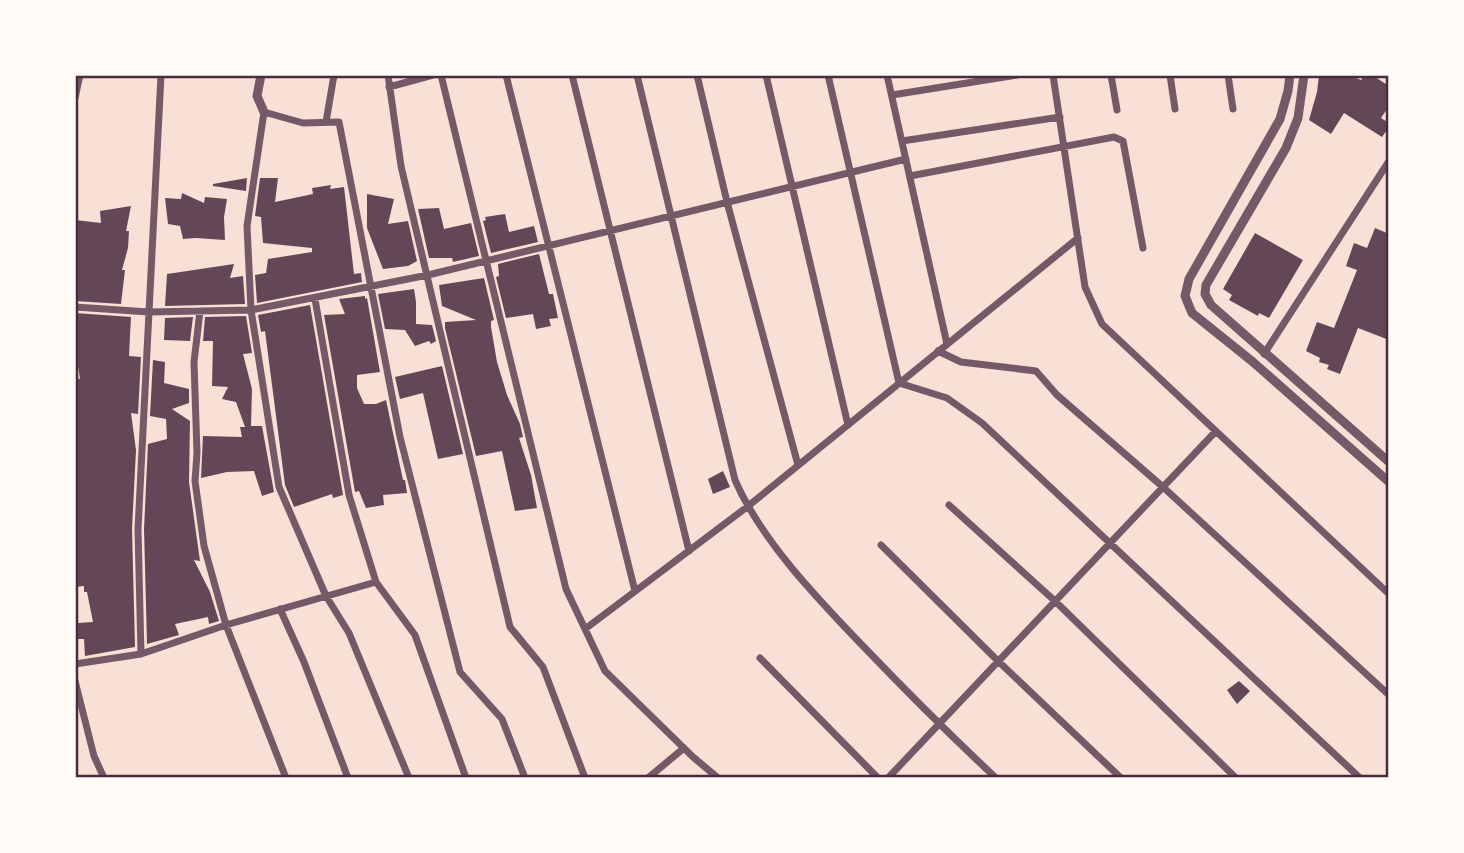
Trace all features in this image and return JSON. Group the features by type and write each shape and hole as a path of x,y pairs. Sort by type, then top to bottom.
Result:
{"street":[{"path":"75,98 80,75"},
{"path":"141,654 138,529 162,75"},
{"path":"261,75 257,96 264,112 247,226 251,310 279,487 326,596 349,633 409,778"},
{"path":"326,122 334,75"},
{"path":"388,75 401,166 510,627 543,667 585,778"},
{"path":"389,87 433,75"},
{"path":"440,75 566,589 605,671 718,778"},
{"path":"506,75 635,591"},
{"path":"572,75 608,231 689,551"},
{"path":"637,75 735,480 747,507 816,597 938,725 996,778"},
{"path":"697,75 727,202 798,465"},
{"path":"766,75 848,425"},
{"path":"828,75 899,383"},
{"path":"887,75 947,344"},
{"path":"892,95 1017,75"},
{"path":"1053,75 1086,287 1102,324 1389,594"},
{"path":"1111,75 1117,110"},
{"path":"1170,75 1175,109"},
{"path":"1228,75 1233,109"},
{"path":"1290,75 1280,119 1189,279 1185,296 1192,313 1253,362 1389,482"},
{"path":"1304,75 1298,118 1286,148 1206,285 1205,294 1211,304 1264,354 1389,462"},
{"path":"264,112 303,123 339,121 400,438 460,672 502,719 525,778"},
{"path":"902,141 1060,117"},
{"path":"910,176 1114,137 1123,141 1143,248"},
{"path":"75,307 149,312 251,310 315,299 428,275 906,159"},
{"path":"1264,354 1389,161"},
{"path":"585,629 747,507 1078,238"},
{"path":"315,299 349,495 358,526 376,582 415,635 466,778"},
{"path":"200,311 194,362 197,453 195,481 204,546 226,625 286,778"},
{"path":"939,351 961,362 1036,371 1057,394 1163,487 1389,695"},
{"path":"899,383 947,398 982,423 1360,778"},
{"path":"888,778 1216,431"},
{"path":"949,505 1055,601 1236,778"},
{"path":"881,545 1121,778"},
{"path":"75,664 141,654 226,625 376,582"},
{"path":"280,609 304,662 348,778"},
{"path":"760,658 878,778"},
{"path":"75,681 94,756 104,778"},
{"path":"648,778 684,748"}],"building":[{"path":"1319,75 1349,75 1361,80 1364,75 1372,75 1389,86 1389,106 1381,118 1389,123 1389,127 1382,137 1344,113 1331,134 1309,120"},
{"path":"247,178 246,191 213,186 213,184"},
{"path":"260,178 278,178 275,202 313,194 312,188 331,185 330,189 344,187 354,274 361,273 362,282 257,303 255,275 266,273 268,259 312,252 312,248 263,243 261,217 255,216"},
{"path":"182,193 204,203 205,197 227,199 224,217 225,240 183,239 180,226 168,224 165,198 181,199"},
{"path":"367,194 394,199 388,224 408,221 417,261 408,266 383,269 367,228"},
{"path":"131,206 126,231 129,231 128,248 122,270 125,270 121,304 75,301 75,220 101,223 100,211"},
{"path":"439,208 444,229 471,223 479,256 453,262 452,258 429,258 418,209"},
{"path":"505,214 509,232 534,226 538,242 491,253 483,221 486,220 485,217"},
{"path":"1375,228 1389,234 1389,340 1358,328 1340,374 1327,369 1329,365 1319,362 1320,358 1306,351 1317,322 1334,328 1357,270 1346,266 1354,243 1367,248"},
{"path":"1255,233 1303,260 1269,318 1259,313 1258,316 1229,300 1232,295 1223,289"},
{"path":"539,254 558,318 549,319 551,326 536,329 533,314 506,318 496,277 499,276 498,264"},
{"path":"234,264 230,278 243,276 245,304 165,306 167,274"},
{"path":"484,278 494,320 491,321 491,327 497,362 507,395 520,424 523,437 519,438 531,475 537,508 515,511 502,451 476,456 445,328 445,322 476,320 442,306 439,285"},
{"path":"414,289 416,324 432,325 436,341 431,344 429,341 415,346 405,330 385,329 378,294"},
{"path":"365,296 380,372 357,375 357,388 364,404 376,404 386,400 407,493 383,495 384,505 366,508 359,491 355,492 324,315 345,314 339,299"},
{"path":"310,305 343,495 333,498 332,494 294,507 285,485 265,331 261,332 258,315"},
{"path":"75,313 131,317 129,356 141,357 138,414 131,413 136,450 132,529 135,647 85,656 84,639 78,639 78,623 93,622 84,586 75,587 75,378 80,379 75,348"},
{"path":"246,316 252,353 243,354 252,389 251,426 262,426 274,492 262,496 254,471 227,472 201,478 203,436 242,437 240,427 245,427 236,402 222,399 228,387 212,386 213,341 203,341 205,317"},
{"path":"193,317 190,341 164,340 165,318"},
{"path":"153,360 165,362 164,383 189,389 189,403 172,409 190,421 189,482 200,561 194,560 210,592 219,621 209,624 208,617 175,624 179,635 147,644 144,529 148,444 167,439 166,419 150,416"},
{"path":"442,366 463,454 438,459 423,393 400,399 395,377"},
{"path":"723,471 730,487 713,494 708,479"},
{"path":"1239,681 1250,691 1237,704 1227,690"}]}
